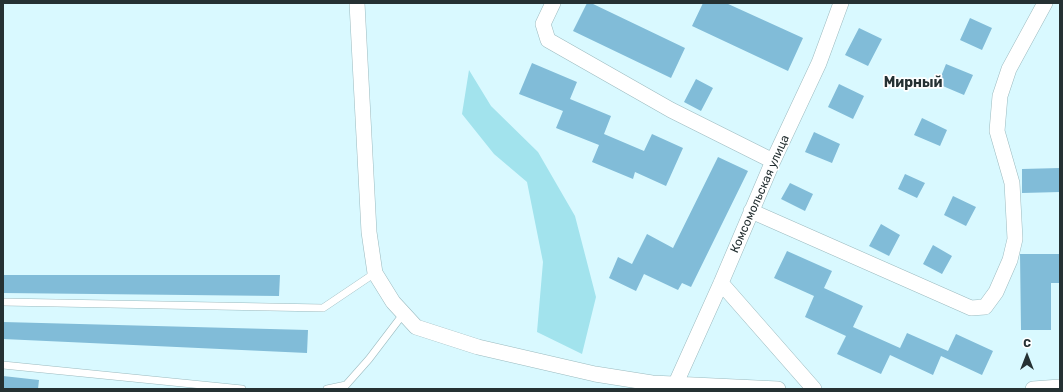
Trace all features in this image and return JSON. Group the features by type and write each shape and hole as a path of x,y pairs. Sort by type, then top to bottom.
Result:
{"street":[{"path":"357,3 368,232 375,273 393,302 416,327 478,347 595,374 652,383 778,389"},
{"path":"553,3 543,24 548,40 671,110 773,161"},
{"name":"Комсомольская улица","path":"676,383 721,284 773,161 819,63 841,3"},
{"path":"751,211 971,308 985,307 996,292 1002,280 1010,260 1015,239 1012,183 997,131 1000,96 1009,69 1045,3"},
{"path":"721,284 814,389"},
{"path":"1033,389 1060,388"}],"lane":[{"path":"3,302 323,308 375,273"},
{"path":"327,389 346,385 369,359 404,313"},
{"path":"3,365 242,389"}],"shaded area":[{"path":"469,70 491,106 538,152 575,216 596,297 582,354 537,332 543,262 527,182 494,154 462,114"}],"building":[{"path":"587,3 591,3 685,48 671,78 573,31"},
{"path":"703,3 726,3 803,38 788,71 692,26"},
{"path":"970,18 992,28 982,50 960,40"},
{"path":"859,28 882,39 868,66 845,55"},
{"path":"532,63 577,82 570,99 611,116 604,134 644,151 652,134 683,148 666,186 635,172 633,179 592,162 599,145 556,128 563,111 519,94"},
{"path":"946,64 973,75 964,95 938,84"},
{"path":"696,79 713,88 701,111 684,102"},
{"path":"839,84 864,96 853,119 828,107"},
{"path":"922,118 947,130 940,146 914,135"},
{"path":"814,132 840,144 832,163 805,152"},
{"path":"718,157 748,171 691,287 682,283 678,290 644,274 636,291 609,278 618,257 632,264 647,234 673,248"},
{"path":"1060,168 1060,192 1022,193 1022,169"},
{"path":"905,174 925,183 917,198 898,189"},
{"path":"790,183 813,194 805,211 781,199"},
{"path":"953,196 976,207 966,226 944,215"},
{"path":"881,224 900,235 889,256 869,246"},
{"path":"933,245 952,256 942,274 923,264"},
{"path":"787,251 832,271 824,288 863,306 853,327 900,348 907,333 948,351 956,334 993,351 982,375 941,356 933,375 890,355 881,374 837,354 846,336 805,317 814,296 774,278"},
{"path":"1020,254 1060,254 1060,283 1051,283 1051,330 1021,330"},
{"path":"3,275 280,275 279,296 3,293"},
{"path":"3,322 308,330 307,353 3,339"},
{"path":"3,376 39,380 38,389 3,389"}],"district":[{"name":"Мирный","path":"913,83"}]}
